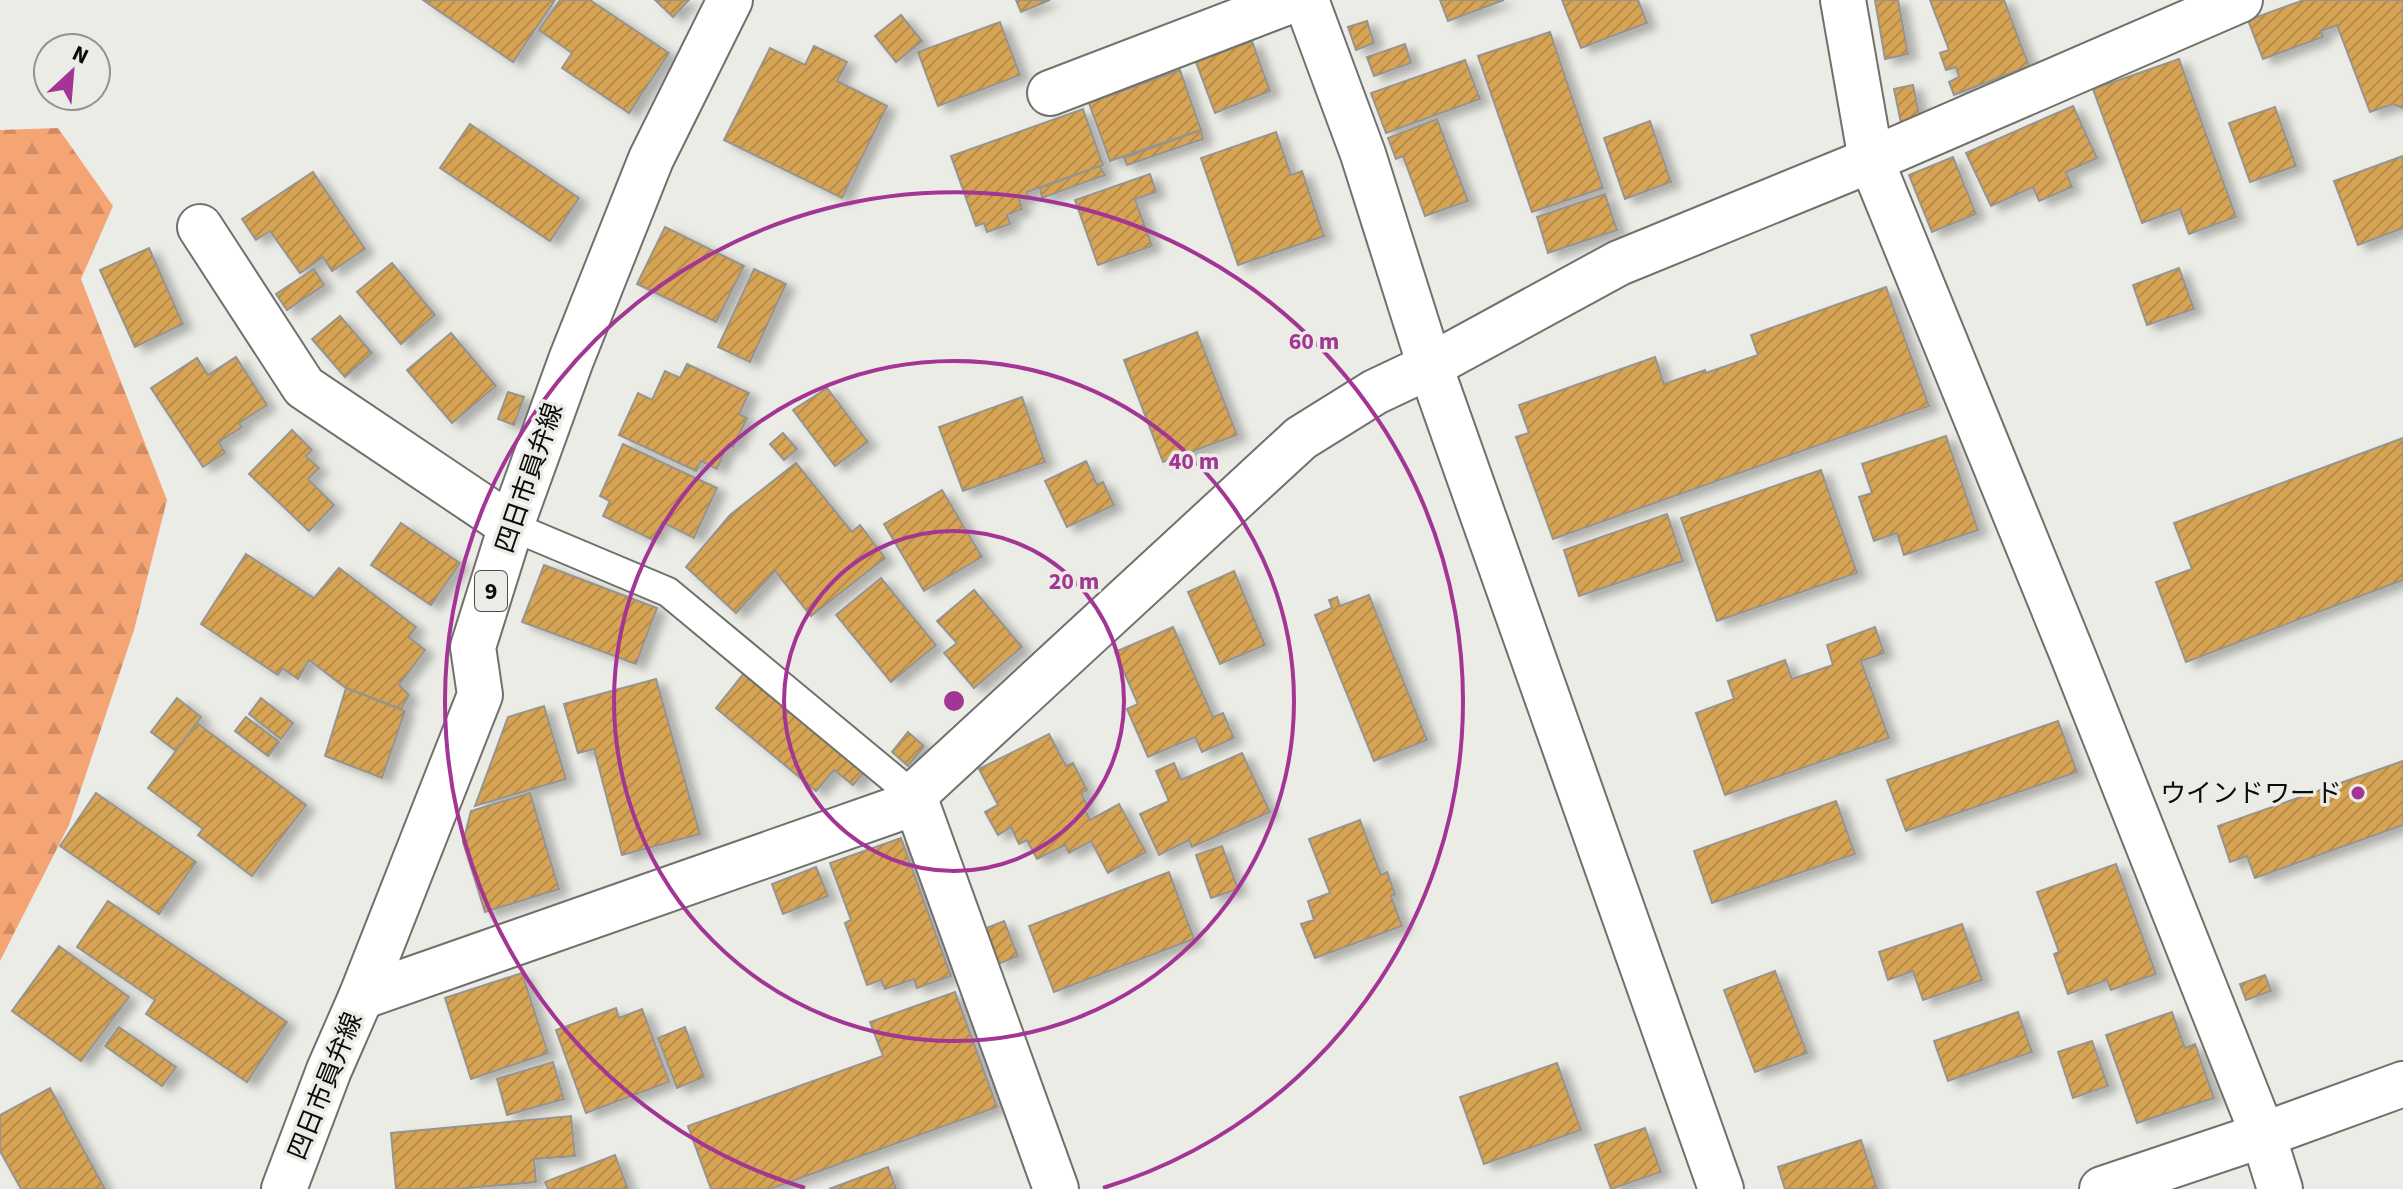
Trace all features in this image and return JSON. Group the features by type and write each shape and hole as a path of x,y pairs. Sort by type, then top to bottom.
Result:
{"street":[{"name":"四日市員弁線","path":"284,1189 480,695 473,647 511,526 571,360 651,159 730,0"},
{"path":"1050,93 1293,0"},
{"path":"1306,0 1363,154 1430,366 1721,1189"},
{"path":"1843,0 1871,160 2073,656 2263,1135 2280,1189"},
{"path":"361,997 900,808 1301,438 1375,392 1430,366 1619,263 1871,160 2240,0"},
{"path":"200,227 304,387 511,526"},
{"path":"914,796 1056,1189"},
{"path":"2102,1189 2403,1084"}],"lane":[{"path":"511,526 668,592 914,796"}],"green space":[{"path":"58,128 113,206 81,279 167,500 134,630 69,825 0,961 0,130"}],"building":[{"path":"423,0 555,0 513,62"},
{"path":"560,0 590,0 669,53 629,113 562,68 572,53 539,30"},
{"path":"655,0 689,0 673,17"},
{"path":"1016,0 1050,0 1021,12"},
{"path":"1440,0 1504,0 1448,21"},
{"path":"1562,0 1638,0 1647,23 1581,48"},
{"path":"1875,0 1898,0 1908,54 1885,59"},
{"path":"1930,0 2004,0 2029,66 1954,95 1949,82 1959,77 1956,67 1946,70 1940,53 1949,50"},
{"path":"2304,0 2403,0 2403,108 2393,104 2370,112 2337,25 2321,31 2323,37 2263,59 2248,20"},
{"path":"901,15 922,41 896,62 875,36"},
{"path":"1367,21 1374,43 1356,50 1348,27"},
{"path":"1000,22 1020,75 938,106 918,52"},
{"path":"1550,32 1603,188 1532,212 1478,56"},
{"path":"1252,41 1270,91 1215,113 1196,62"},
{"path":"1405,44 1411,63 1374,76 1367,57"},
{"path":"814,46 847,62 837,81 887,106 842,198 724,140 770,48 805,65"},
{"path":"2179,59 2236,217 2189,234 2180,209 2142,223 2093,89"},
{"path":"1465,60 1480,99 1386,133 1371,93"},
{"path":"1180,70 1201,130 1110,161 1089,103"},
{"path":"1913,85 1920,119 1901,123 1894,89"},
{"path":"2073,106 2097,158 2066,172 2072,187 2039,201 2033,187 1991,206 1966,153"},
{"path":"2275,107 2296,166 2250,182 2229,123"},
{"path":"1083,109 1103,165 1027,192 1028,196 1019,198 1022,209 1007,215 1010,224 987,232 984,223 976,226 951,156"},
{"path":"1437,119 1468,201 1425,216 1403,156 1396,159 1388,138"},
{"path":"1650,121 1671,182 1625,199 1604,138"},
{"path":"470,124 579,198 550,241 440,168"},
{"path":"1201,130 1203,139 1127,165 1124,158"},
{"path":"1276,132 1291,175 1302,171 1324,236 1238,265 1201,158"},
{"path":"2403,156 2403,228 2358,245 2334,181"},
{"path":"1953,157 1976,214 1932,232 1909,175"},
{"path":"1100,166 1105,175 1042,198 1040,188"},
{"path":"313,172 365,249 332,271 323,257 300,273 270,231 256,240 242,219"},
{"path":"1150,174 1156,192 1135,199 1152,246 1098,265 1075,200"},
{"path":"1605,194 1617,230 1548,253 1537,217"},
{"path":"665,227 744,266 716,322 637,284"},
{"path":"149,248 183,324 135,347 100,270"},
{"path":"392,263 435,315 401,344 357,292"},
{"path":"2179,268 2194,309 2147,325 2133,285"},
{"path":"314,269 324,285 287,310 276,294"},
{"path":"754,269 786,284 750,362 718,347"},
{"path":"1886,287 1929,406 1553,539 1516,437 1529,433 1519,405 1655,357 1664,384 1705,370 1706,373 1758,355 1751,335"},
{"path":"340,316 372,353 345,377 312,339"},
{"path":"1197,332 1237,435 1163,462 1124,360"},
{"path":"451,333 496,386 452,423 407,370"},
{"path":"236,357 267,405 239,423 242,427 219,442 225,453 203,467 151,388 197,358 208,375"},
{"path":"687,364 749,393 739,414 747,418 733,447 728,444 717,469 701,461 696,471 619,435 638,393 652,400 665,371 680,378"},
{"path":"827,388 868,442 835,466 793,410"},
{"path":"508,392 524,397 514,425 498,419"},
{"path":"1022,397 1045,462 963,491 939,427"},
{"path":"292,430 312,450 306,456 319,468 308,479 334,505 309,531 249,474"},
{"path":"783,433 797,449 784,460 770,444"},
{"path":"1946,436 1978,530 1904,555 1897,533 1874,541 1859,497 1872,493 1862,464"},
{"path":"2403,438 2403,580 2186,662 2156,582 2192,569 2174,523"},
{"path":"623,444 717,488 694,538 662,522 653,540 603,516 610,501 600,496"},
{"path":"1086,461 1097,485 1103,482 1114,505 1067,527 1045,481"},
{"path":"796,463 852,532 860,525 885,558 811,616 775,571 736,613 686,567 730,515"},
{"path":"1821,470 1857,573 1717,621 1681,518"},
{"path":"942,490 982,557 924,591 884,524"},
{"path":"1667,514 1683,561 1579,596 1564,550"},
{"path":"401,523 460,563 431,605 371,565"},
{"path":"246,554 314,598 339,568 416,627 409,637 425,650 399,685 409,695 401,709 346,688 309,660 298,679 282,668 278,675 201,624"},
{"path":"544,565 657,608 636,664 522,622"},
{"path":"1234,571 1265,645 1220,664 1188,592"},
{"path":"881,578 936,645 891,682 836,615"},
{"path":"974,590 1022,647 974,688 944,653 957,643 937,621"},
{"path":"1369,595 1427,740 1374,761 1315,615 1332,608 1329,600 1337,597 1340,606"},
{"path":"1173,627 1213,717 1223,713 1234,738 1202,752 1195,737 1148,757 1127,709 1138,704 1115,652"},
{"path":"1875,627 1884,653 1861,661 1889,738 1725,795 1696,713 1734,699 1728,681 1785,660 1792,679 1833,665 1827,645"},
{"path":"745,672 865,771 853,785 834,770 816,791 716,708"},
{"path":"656,679 700,834 622,855 594,749 578,753 564,704"},
{"path":"346,688 405,711 382,778 325,756"},
{"path":"177,698 201,717 176,751 151,732"},
{"path":"261,698 293,723 281,739 249,714"},
{"path":"544,706 566,779 475,806 508,717"},
{"path":"246,717 279,742 268,756 235,731"},
{"path":"2058,721 2077,772 1906,831 1887,780"},
{"path":"197,723 306,805 252,876 198,835 203,829 148,788"},
{"path":"908,732 924,746 908,766 892,752"},
{"path":"1049,734 1066,766 1073,763 1087,790 1081,793 1090,820 1119,804 1146,852 1108,873 1091,841 1069,853 1065,845 1037,859 1027,840 1019,844 1011,827 998,835 985,812 998,805 979,769"},
{"path":"1242,753 1270,812 1192,847 1189,840 1159,855 1140,814 1169,801 1156,771 1174,763 1181,780"},
{"name":"ウインドワード","path":"2403,761 2403,825 2255,878 2247,856 2230,862 2218,826"},
{"path":"96,793 196,862 159,914 60,846"},
{"path":"530,793 559,889 485,912 463,842 471,811"},
{"path":"1836,801 1855,854 1712,903 1694,851"},
{"path":"1360,820 1381,875 1387,872 1395,894 1391,896 1402,926 1315,958 1301,924 1314,920 1308,901 1330,893 1309,839"},
{"path":"901,838 951,976 917,988 914,979 885,989 881,980 867,985 845,923 851,920 830,863"},
{"path":"1222,846 1238,889 1211,898 1196,855"},
{"path":"2116,864 2156,974 2111,990 2107,980 2068,994 2054,954 2059,952 2037,892"},
{"path":"816,867 828,896 783,914 772,884"},
{"path":"1169,872 1194,939 1054,992 1029,926"},
{"path":"108,901 287,1022 247,1082 146,1014 155,1000 77,947"},
{"path":"1004,921 1018,956 998,964 984,929"},
{"path":"1962,924 1982,980 1923,1000 1913,971 1888,980 1879,952"},
{"path":"59,946 129,997 81,1061 12,1011"},
{"path":"1775,971 1807,1053 1755,1072 1724,990"},
{"path":"522,973 548,1053 471,1079 445,998"},
{"path":"2265,975 2271,991 2246,1000 2240,984"},
{"path":"955,992 997,1107 770,1189 711,1189 688,1126 883,1056 870,1022"},
{"path":"616,1008 619,1018 642,1009 669,1082 586,1113 556,1030"},
{"path":"2018,1012 2032,1052 1948,1081 1934,1041"},
{"path":"2172,1012 2185,1048 2195,1044 2214,1098 2137,1123 2106,1035"},
{"path":"119,1027 176,1067 162,1086 105,1046"},
{"path":"685,1027 704,1077 677,1088 658,1038"},
{"path":"2092,1041 2108,1086 2073,1098 2058,1052"},
{"path":"553,1062 564,1099 507,1115 497,1079"},
{"path":"1557,1063 1581,1130 1484,1164 1460,1097"},
{"path":"50,1088 105,1189 21,1189 0,1151 0,1115"},
{"path":"571,1116 575,1156 534,1159 536,1182 456,1189 396,1189 391,1133"},
{"path":"1645,1128 1661,1172 1611,1189 1595,1145"},
{"path":"1861,1140 1877,1189 1785,1189 1778,1167"},
{"path":"615,1155 628,1189 548,1189 545,1182"},
{"path":"888,1167 896,1189 829,1189"}],"place":[{"name":"ウインドワード","path":"2358,793"}]}
